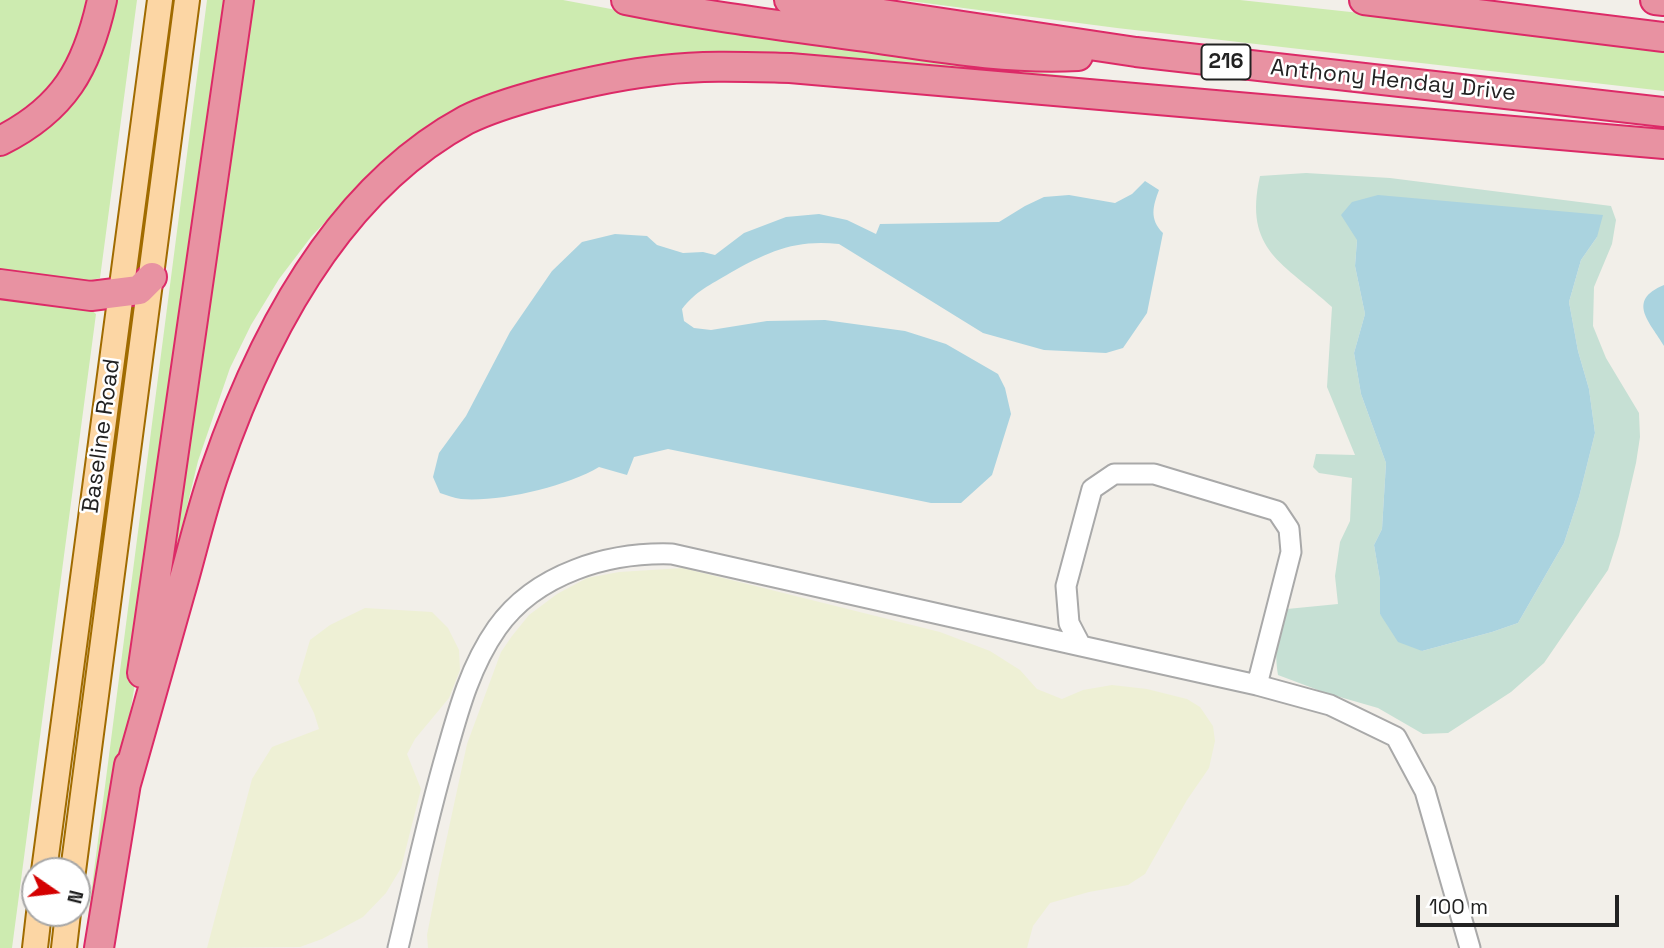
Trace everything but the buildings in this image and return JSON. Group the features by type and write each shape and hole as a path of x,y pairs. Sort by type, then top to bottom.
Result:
{"highway":[{"path":"0,141 28,127 55,102 70,83 82,64 95,32 103,0"},
{"path":"99,948 127,784 239,0"},
{"path":"626,0 683,11 910,44 1041,58 1136,52"},
{"name":"Anthony Henday Drive","path":"789,0 1136,52 1664,112"},
{"path":"1364,0 1664,37"},
{"path":"1655,0 1664,1"},
{"path":"127,784 214,472 252,378 278,323 314,264 356,212 390,176 419,151 468,119 514,101 566,87 663,69 790,68 1664,144"},
{"path":"0,284 91,296 139,290 152,277"}],"main road":[{"name":"Baseline Road","path":"46,857 160,0"},
{"name":"Baseline Road","path":"75,857 187,0"},
{"path":"35,948 37,927"},
{"path":"64,948 66,927"}],"lane":[{"path":"1081,646 1069,623 1066,586 1093,489 1114,474 1154,474 1277,511 1289,529 1291,552 1257,685"},
{"path":"398,948 439,779 457,715 476,662 499,626 555,578 596,561 645,553 672,554 1257,685 1330,705 1396,737 1425,791 1469,948"}],"green space":[{"path":"0,0 91,0 70,64 36,105 0,127"},
{"path":"109,0 137,0 100,278 83,282 0,272 0,148 24,137"},
{"path":"167,0 176,0 151,192 140,229"},
{"path":"207,0 232,0 161,527 91,948 84,948 87,927 91,927 91,894"},
{"path":"251,0 563,0 675,21 988,67 1241,95 620,63 387,165 346,200 311,237 279,279 251,325 230,368 198,461 175,556 173,554 207,329"},
{"path":"902,0 1240,0 1664,46 1664,91 1117,28"},
{"path":"1306,173 1390,178 1611,206 1616,220 1612,244 1594,287 1593,326 1606,358 1639,413 1640,437 1619,536 1608,570 1544,663 1511,692 1448,733 1423,734 1378,708 1278,675 1277,641 1287,609 1338,604 1335,576 1340,542 1350,521 1352,478 1319,473 1313,467 1316,454 1355,455 1327,387 1332,307 1284,266 1263,239 1257,222 1256,201 1260,176","holes":["1597,237 1581,260 1569,302 1578,351 1589,389 1595,433 1564,543 1518,623 1422,651 1380,614 1380,580 1374,545 1382,529 1386,463 1361,394 1354,353 1365,314 1355,266 1357,240"]},
{"path":"0,299 91,310 96,314 24,857 21,857 21,880 12,948 0,948"},
{"path":"683,568 940,632 990,651 1020,670 1037,689 1062,699 1083,690 1112,685 1147,689 1187,699 1200,707 1213,726 1215,741 1209,768 1187,800 1145,874 1128,885 1050,903 1033,926 1027,948 428,948 427,935 467,744 501,652 529,615 557,594 587,578 619,572"},
{"path":"365,608 432,612 448,628 459,650 460,670 449,698 415,739 407,754 421,789 401,868 386,893 363,917 322,939 300,947 207,948 252,779 272,747 319,729 298,681 310,640 330,625"}],"water":[{"path":"1145,181 1159,190 1154,217 1163,233 1147,313 1123,348 1106,353 1044,350 983,333 839,244 809,243 769,253 710,285 682,309 684,321 694,328 711,330 767,321 825,320 905,331 946,344 998,374 1005,388 1011,414 992,475 961,503 931,503 668,449 634,457 627,475 599,467 551,487 495,498 461,499 440,493 433,477 439,453 466,416 510,332 552,271 582,242 615,234 647,236 657,245 683,253 703,252 715,255 744,233 786,217 819,214 847,220 876,234 880,224 999,222 1044,197 1069,195 1115,203 1132,194"},
{"path":"1378,195 1603,215 1597,237 1581,260 1569,302 1578,351 1589,389 1595,433 1564,543 1518,623 1422,651 1398,642 1380,614 1380,580 1374,545 1382,529 1386,463 1361,394 1354,353 1365,314 1355,266 1357,240 1341,215 1352,202"},
{"path":"1664,285 1664,346 1648,321 1643,305 1652,291"}]}
